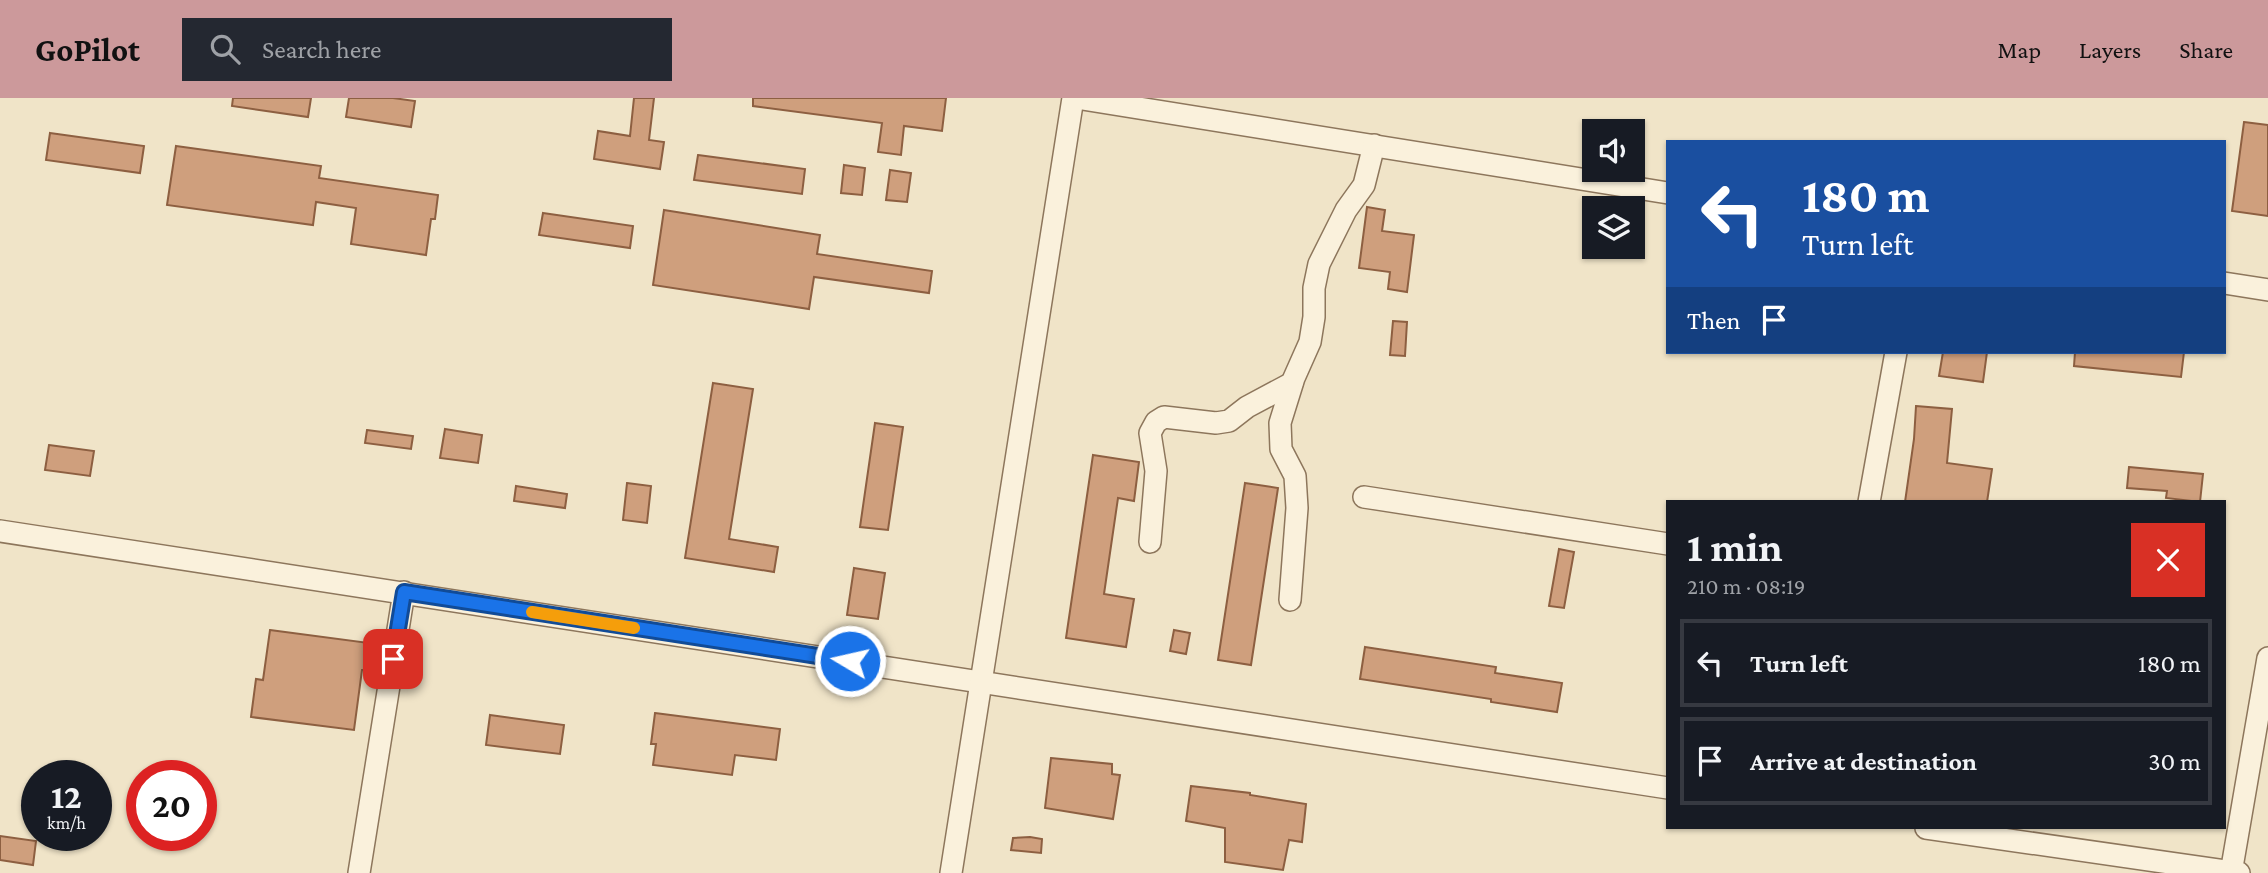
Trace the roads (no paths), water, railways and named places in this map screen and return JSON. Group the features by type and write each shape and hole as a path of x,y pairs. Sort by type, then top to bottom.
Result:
{"lane":[{"path":"951,873 1075,98 1666,193"},
{"path":"1290,600 1297,508 1295,476 1281,449 1280,423 1292,383 1310,342 1314,317 1314,288 1319,264 1346,210 1364,185 1374,145"},
{"path":"2226,283 2268,290"},
{"path":"1869,500 1896,354"},
{"path":"1150,542 1156,471 1150,433 1156,422 1164,417 1216,423 1229,421 1247,407 1292,383"},
{"path":"1364,497 1666,544"},
{"path":"0,531 1666,788"},
{"path":"359,873 404,592"},
{"path":"1933,829 2234,873 2268,659"}]}
